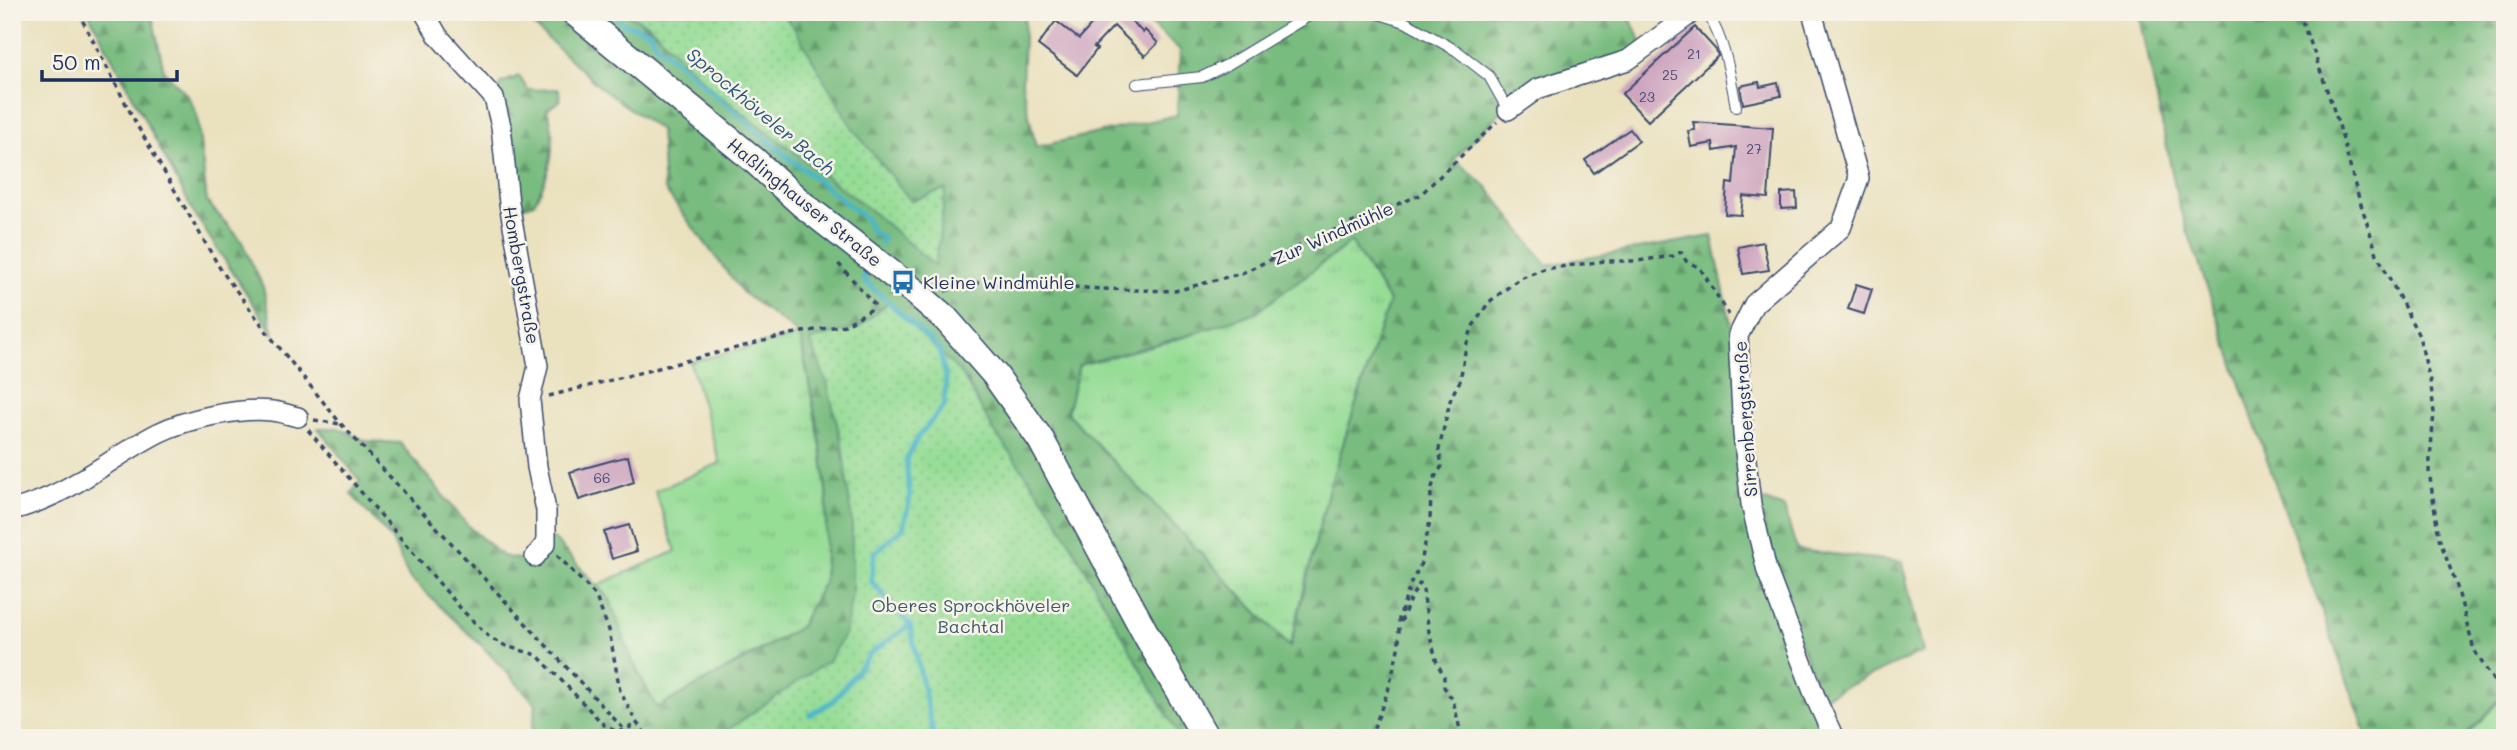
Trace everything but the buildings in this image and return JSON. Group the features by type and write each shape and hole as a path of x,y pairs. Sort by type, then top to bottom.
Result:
{"main road":[{"name":"Haßlinghauser Straße","path":"574,12 754,160 802,204 915,292 946,319 995,375 1041,440 1148,638 1206,738"}],"street":[{"name":"Hombergstraße","path":"424,12 438,36 494,98 501,127 509,203 538,366 530,400 537,467 546,510 541,550"},
{"path":"1508,110 1537,89 1628,60 1693,12"},
{"name":"Sirrenbergstraße","path":"1812,12 1859,178 1841,228 1754,304 1738,336 1743,434 1751,504 1768,571 1815,699 1834,738"},
{"path":"12,510 53,497 159,433 205,418 247,411 272,411 298,417"}],"lane":[{"path":"1137,84 1202,77 1315,12"},
{"path":"1373,12 1405,22 1457,51 1489,76 1508,110"},
{"path":"1707,12 1718,30 1725,50 1736,107"}],"path":[{"path":"78,12 128,109 221,270 270,336 341,425 632,738"},
{"path":"2300,12 2339,125 2377,254 2419,336 2431,385 2434,412 2429,471 2436,528 2457,587 2474,650 2502,694 2505,710"},
{"name":"Zur Windmühle","path":"915,292 946,291 973,283 1175,291 1242,274 1325,233 1420,195 1508,110"},
{"path":"1370,738 1388,691 1399,644 1399,618 1424,553 1432,506 1431,491 1442,466 1439,449 1451,397 1460,381 1472,326 1489,302 1520,278 1544,269 1605,261 1637,261 1673,256 1681,252 1686,261 1700,268 1713,286 1738,336"},
{"path":"530,400 791,334 845,325 873,309 874,304 834,258"},
{"path":"298,417 341,425"},
{"path":"298,417 463,611 490,638 537,655 606,726 617,732 626,732 636,722"},
{"path":"541,550 596,595 609,631 620,691 636,722 649,738"},
{"path":"1399,631 1404,612 1420,583 1437,663 1444,676 1444,687 1453,700 1462,738"}],"green space":[{"path":"88,12 148,12 153,20 164,71 188,96 197,115 207,202 241,240 263,287 274,335 195,215"},
{"path":"519,12 630,12 714,79 735,12 1025,12 1022,84 1036,147 1177,115 1180,50 1138,12 1627,12 1642,43 1627,56 1525,87 1454,159 1487,187 1547,265 1712,236 1734,338 1745,502 1830,738 1113,738 989,444 967,379 940,435 929,529 782,738 531,738 536,704 481,645 409,577 392,540 351,494 360,481 318,428 338,428 366,441 400,443 468,526 502,556 523,560 541,535 555,540 610,600 632,661 657,708 800,627 824,582 827,498 821,447 800,335 743,293 664,189 660,130 602,89","holes":["1351,242 1389,301 1329,488 1290,647 1067,413 1079,365 1187,336 1256,312"]},
{"path":"622,12 781,12 795,29 853,129 911,201 946,189 935,266 870,210 714,91 648,24"},
{"path":"2139,12 2505,12 2505,694 2463,738 2368,738 2281,500 2179,206"},
{"path":"519,76 528,90 559,89 560,101 547,109 551,121 552,145 544,181 534,203 520,208 497,95 501,83"},
{"path":"1351,242 1389,301 1329,488 1290,647 1067,413 1079,365 1187,336 1256,312"},
{"name":"Oberes Sprockhöveler Bachtal","path":"888,303 961,373 994,431 1053,512 1180,738 716,738 829,660 845,633 852,595 852,523 842,444 827,383 810,340 859,327"},
{"path":"800,335 821,447 827,497 824,582 800,627 656,709 632,661 610,600 598,585 676,551 655,491 720,463 690,362"},
{"path":"1759,499 1784,508 1797,550 1902,562 1923,652 1821,698 1772,569"},
{"path":"2505,695 2505,721 2494,733 2495,738 2464,738"}],"waterway":[{"name":"Sprockhöveler Bach","path":"611,12 624,24 649,31 655,43 778,149 865,218 872,232 883,238 881,243"},
{"name":"Sprockhöveler Bach","path":"866,273 863,279 939,349 946,379 944,406 918,437 906,460 910,498 903,528 874,553 871,581 910,625 934,738"},
{"path":"810,715 833,701 871,653 910,625"}],"place":[{"name":"Kleine Windmühle","path":"903,282"}]}
